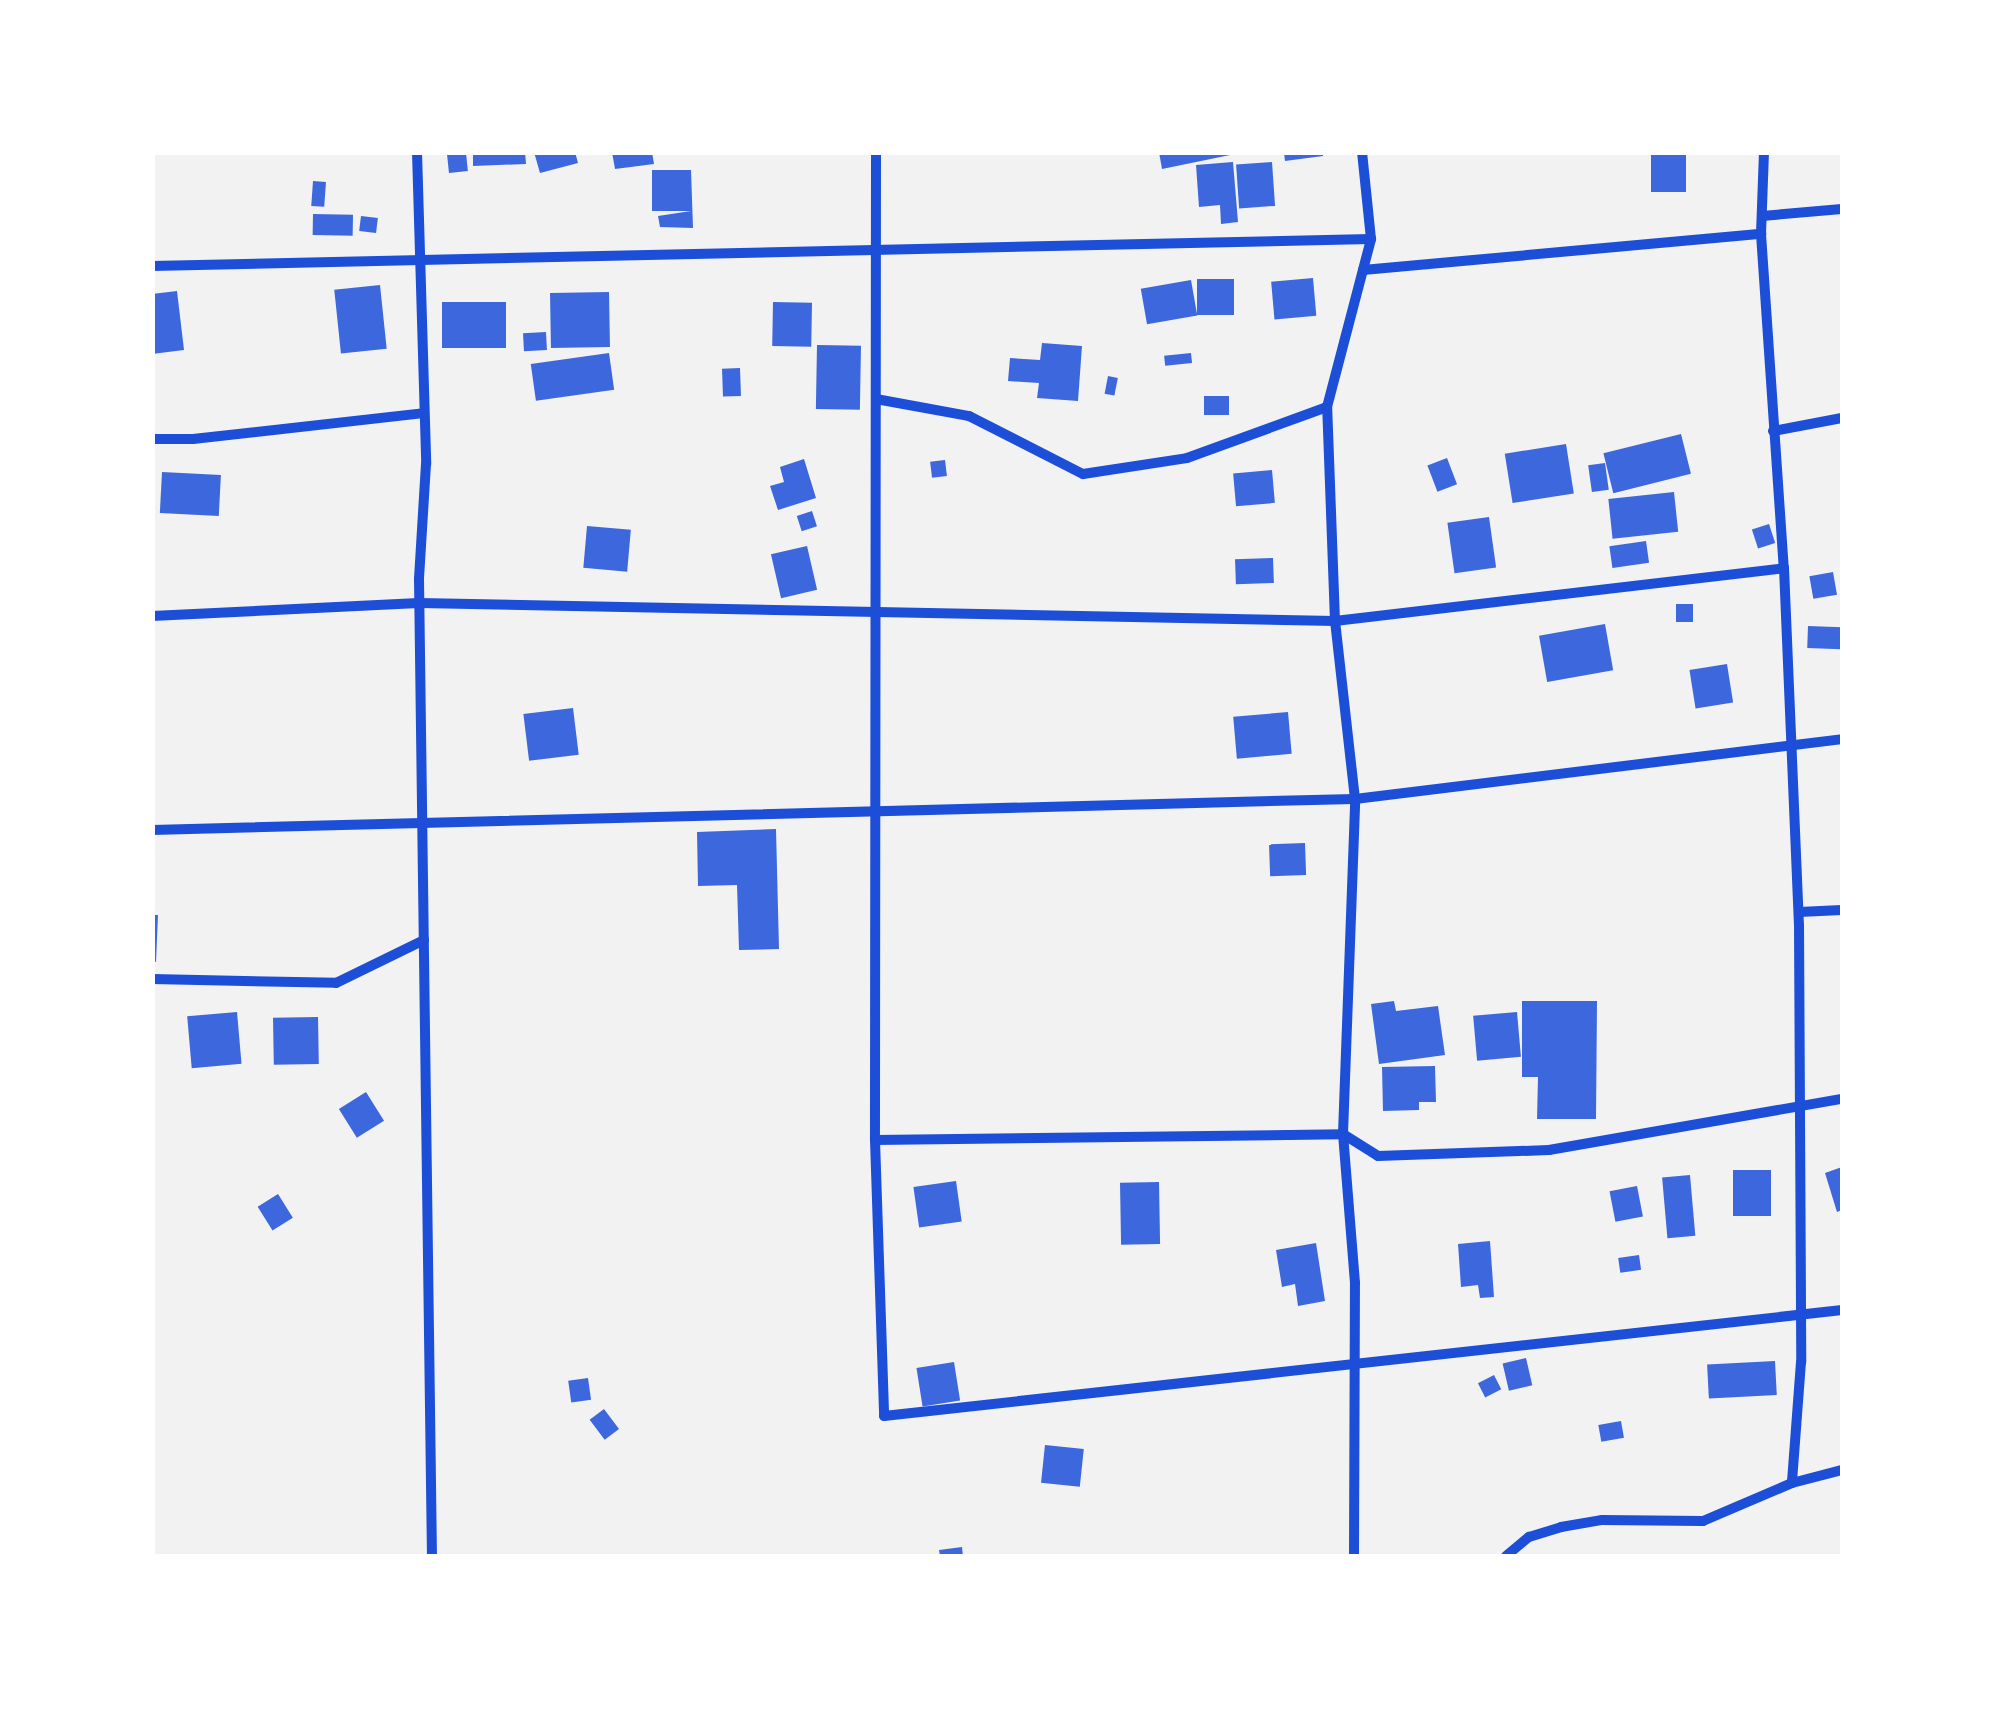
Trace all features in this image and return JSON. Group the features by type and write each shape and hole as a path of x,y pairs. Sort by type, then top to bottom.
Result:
{"street":[{"path":"417,152 424,412 419,603 432,1556"},
{"path":"876,152 876,1140 884,1416 1842,1310"},
{"path":"1354,1556 1355,1283 1343,1134 1355,799 1335,621 1327,407 1371,238 1362,152"},
{"path":"1764,152 1761,234 1784,568 1798,912 1799,1422 1792,1483"},
{"path":"1762,216 1842,209"},
{"path":"1363,270 1761,234"},
{"path":"152,266 1371,238"},
{"path":"876,398 969,416 1084,474 1188,458 1327,407"},
{"path":"152,439 193,439 424,412"},
{"path":"1774,431 1842,418"},
{"path":"152,616 419,603 1335,621 1784,568"},
{"path":"152,830 1355,799 1842,739"},
{"path":"1798,912 1842,910"},
{"path":"152,979 336,983 424,940"},
{"path":"876,1140 1343,1134 1378,1156 1549,1150 1842,1099"},
{"path":"1506,1556 1529,1537 1561,1526 1602,1520 1703,1521 1792,1483 1842,1470"}],"building":[{"path":"473,152 525,152 526,164 473,166"},
{"path":"534,152 575,152 578,163 540,173"},
{"path":"612,152 652,152 654,164 615,169"},
{"path":"1159,152 1235,152 1235,154 1162,169"},
{"path":"1284,152 1323,152 1323,156 1285,161"},
{"path":"1651,152 1686,152 1686,192 1651,192"},
{"path":"466,153 468,171 449,173 447,155"},
{"path":"1233,162 1238,222 1221,224 1220,205 1199,207 1196,165"},
{"path":"1272,162 1275,206 1239,208 1236,165"},
{"path":"652,170 691,170 693,228 660,227 658,216 691,211 652,211"},
{"path":"313,181 326,182 324,207 311,206"},
{"path":"313,214 353,215 353,236 313,235"},
{"path":"361,216 378,218 376,233 359,231"},
{"path":"1313,278 1316,316 1274,320 1271,282"},
{"path":"1197,279 1234,279 1234,315 1197,315"},
{"path":"1191,280 1197,315 1147,324 1141,289"},
{"path":"380,285 387,349 341,353 334,290"},
{"path":"177,291 184,350 152,354 152,294"},
{"path":"609,292 610,347 551,348 550,293"},
{"path":"442,302 506,302 506,348 442,348"},
{"path":"773,302 812,303 811,347 772,346"},
{"path":"546,332 547,350 524,351 523,333"},
{"path":"1042,343 1082,346 1078,401 1037,398 1039,383 1008,381 1010,358 1040,360"},
{"path":"817,345 861,346 860,410 816,409"},
{"path":"609,353 614,390 536,401 531,364"},
{"path":"1191,353 1192,363 1165,366 1164,356"},
{"path":"740,368 741,396 723,397 722,369"},
{"path":"1108,376 1118,378 1114,396 1105,394"},
{"path":"1204,396 1229,396 1229,415 1204,415"},
{"path":"1681,434 1691,474 1613,493 1603,453"},
{"path":"1566,444 1574,493 1513,503 1505,454"},
{"path":"1447,458 1457,484 1437,492 1427,466"},
{"path":"804,459 816,498 778,510 770,486 784,482 780,467"},
{"path":"945,460 947,476 932,478 930,462"},
{"path":"1605,463 1609,490 1592,492 1588,465"},
{"path":"1272,470 1275,503 1236,506 1233,473"},
{"path":"162,472 221,475 219,516 160,513"},
{"path":"1674,492 1678,532 1613,539 1608,499"},
{"path":"812,511 817,526 802,531 797,516"},
{"path":"1489,517 1496,568 1455,573 1447,523"},
{"path":"1769,524 1775,543 1758,549 1752,530"},
{"path":"587,526 631,530 627,572 583,568"},
{"path":"1646,541 1649,563 1612,568 1609,546"},
{"path":"807,546 817,590 781,598 771,554"},
{"path":"1273,558 1274,583 1236,584 1235,559"},
{"path":"1833,572 1837,595 1813,599 1809,576"},
{"path":"1676,604 1693,604 1693,622 1676,622"},
{"path":"1605,624 1613,670 1547,682 1539,636"},
{"path":"1808,626 1842,627 1841,649 1807,648"},
{"path":"1727,664 1733,703 1696,708 1689,670"},
{"path":"573,708 579,755 529,761 523,714"},
{"path":"1288,712 1292,754 1237,759 1233,717"},
{"path":"776,829 779,949 739,950 737,885 698,886 697,832"},
{"path":"1305,843 1306,875 1270,876 1269,844"},
{"path":"152,915 158,915 156,962 152,961"},
{"path":"1394,1001 1396,1011 1438,1006 1445,1055 1379,1064 1371,1004"},
{"path":"1522,1001 1597,1001 1596,1119 1537,1119 1538,1077 1522,1077"},
{"path":"237,1012 242,1064 192,1068 187,1016"},
{"path":"1517,1012 1521,1057 1477,1061 1473,1016"},
{"path":"318,1017 319,1064 274,1065 273,1018"},
{"path":"1435,1066 1436,1102 1419,1102 1419,1110 1383,1111 1382,1067"},
{"path":"366,1092 384,1121 357,1138 339,1109"},
{"path":"1842,1167 1842,1210 1837,1212 1825,1173"},
{"path":"1733,1170 1771,1170 1771,1216 1733,1216"},
{"path":"1690,1175 1695,1236 1667,1238 1662,1177"},
{"path":"956,1181 962,1222 919,1228 913,1187"},
{"path":"1159,1182 1160,1244 1121,1245 1120,1183"},
{"path":"1637,1186 1643,1216 1615,1222 1610,1191"},
{"path":"278,1194 293,1218 272,1230 258,1207"},
{"path":"1490,1241 1494,1297 1480,1298 1478,1285 1461,1287 1458,1244"},
{"path":"1316,1243 1325,1301 1298,1306 1295,1284 1282,1287 1276,1250"},
{"path":"1639,1255 1641,1270 1620,1273 1618,1258"},
{"path":"1526,1358 1532,1385 1509,1391 1503,1363"},
{"path":"1775,1361 1777,1395 1709,1399 1707,1365"},
{"path":"954,1362 960,1401 923,1406 916,1368"},
{"path":"1494,1375 1501,1389 1485,1397 1478,1383"},
{"path":"588,1378 591,1400 571,1403 568,1381"},
{"path":"604,1409 619,1429 605,1440 590,1420"},
{"path":"1621,1421 1624,1438 1601,1442 1598,1425"},
{"path":"1045,1445 1084,1449 1080,1487 1041,1483"},
{"path":"962,1547 963,1556 940,1556 939,1550"}]}
